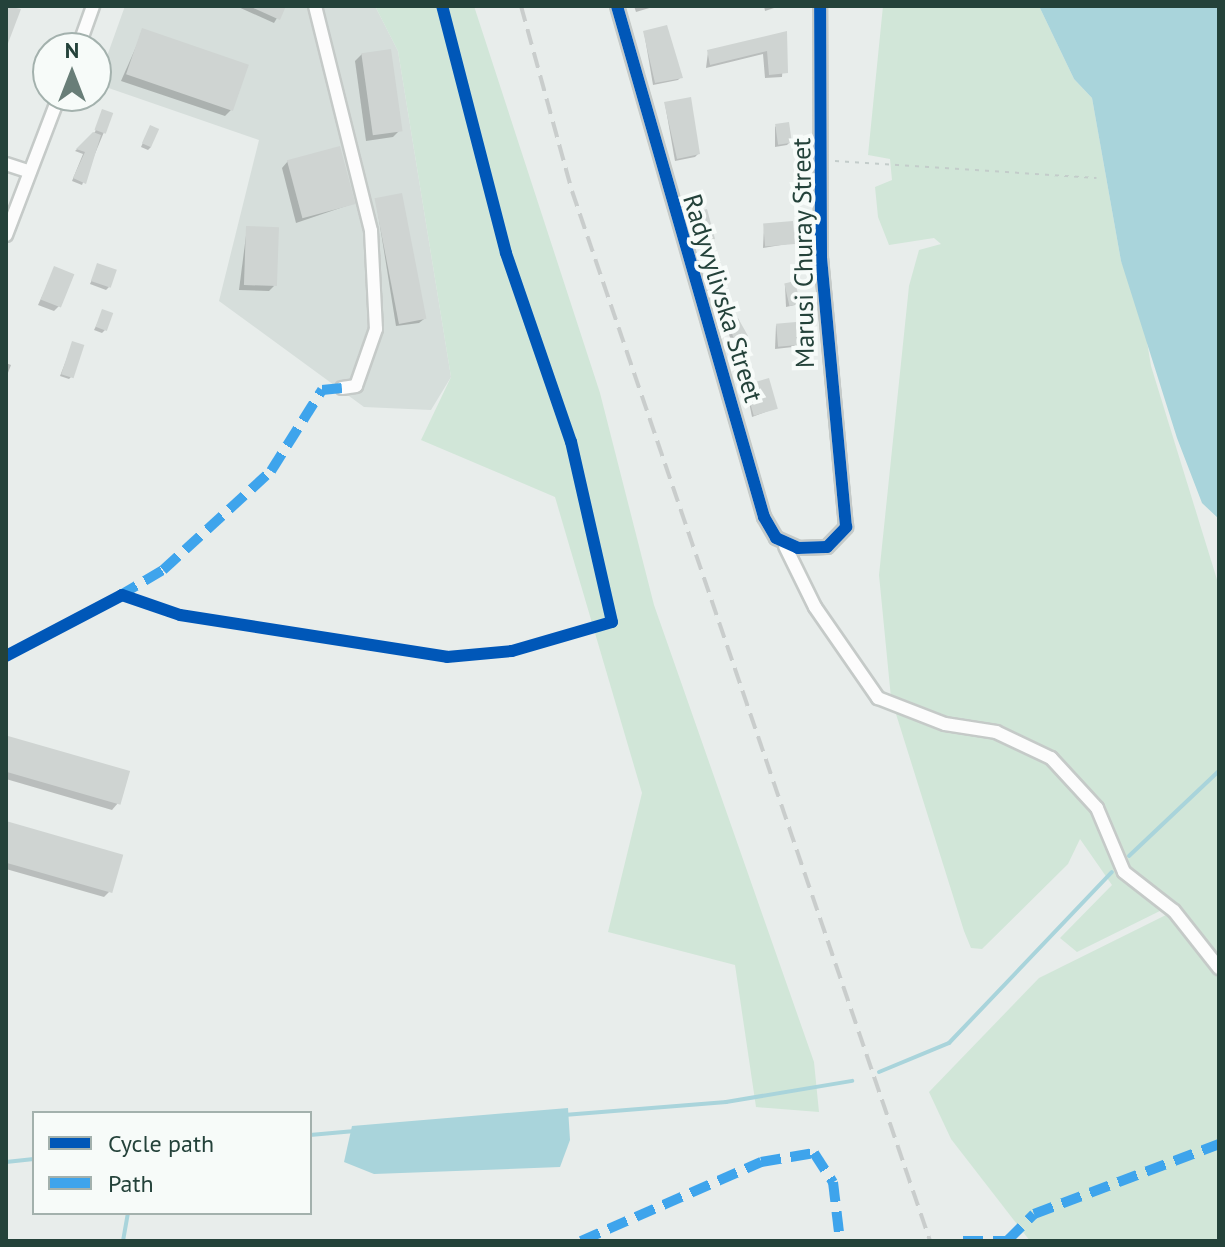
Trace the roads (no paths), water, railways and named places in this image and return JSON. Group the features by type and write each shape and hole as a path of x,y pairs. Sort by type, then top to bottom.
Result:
{"street":[{"path":"84,32 93,6"},
{"path":"315,6 371,231 376,329 356,386 342,388"},
{"name":"Radyvylivska Street","path":"617,6 764,517 785,546 815,607 878,698 945,724 996,732 1051,758 1097,808 1124,872 1174,911 1219,968"},
{"name":"Marusi Churay Street","path":"785,546 837,543 846,527 845,500 827,387 820,6"},
{"path":"6,235 53,112"},
{"path":"6,164 30,172"}],"water":[{"path":"1039,6 1219,6 1219,519 1202,503 1177,438 1121,261 1092,98 1074,79"},
{"path":"568,1108 570,1140 560,1167 374,1174 344,1162 352,1126"}],"waterway":[{"path":"1129,856 1219,771"},
{"path":"879,1072 949,1043 1112,872"},
{"path":"564,1115 726,1102 852,1081"},
{"path":"312,1135 355,1131"},
{"path":"6,1162 32,1159"},
{"path":"123,1241 128,1215"}],"railway":[{"path":"521,6 572,191 930,1241"}]}
